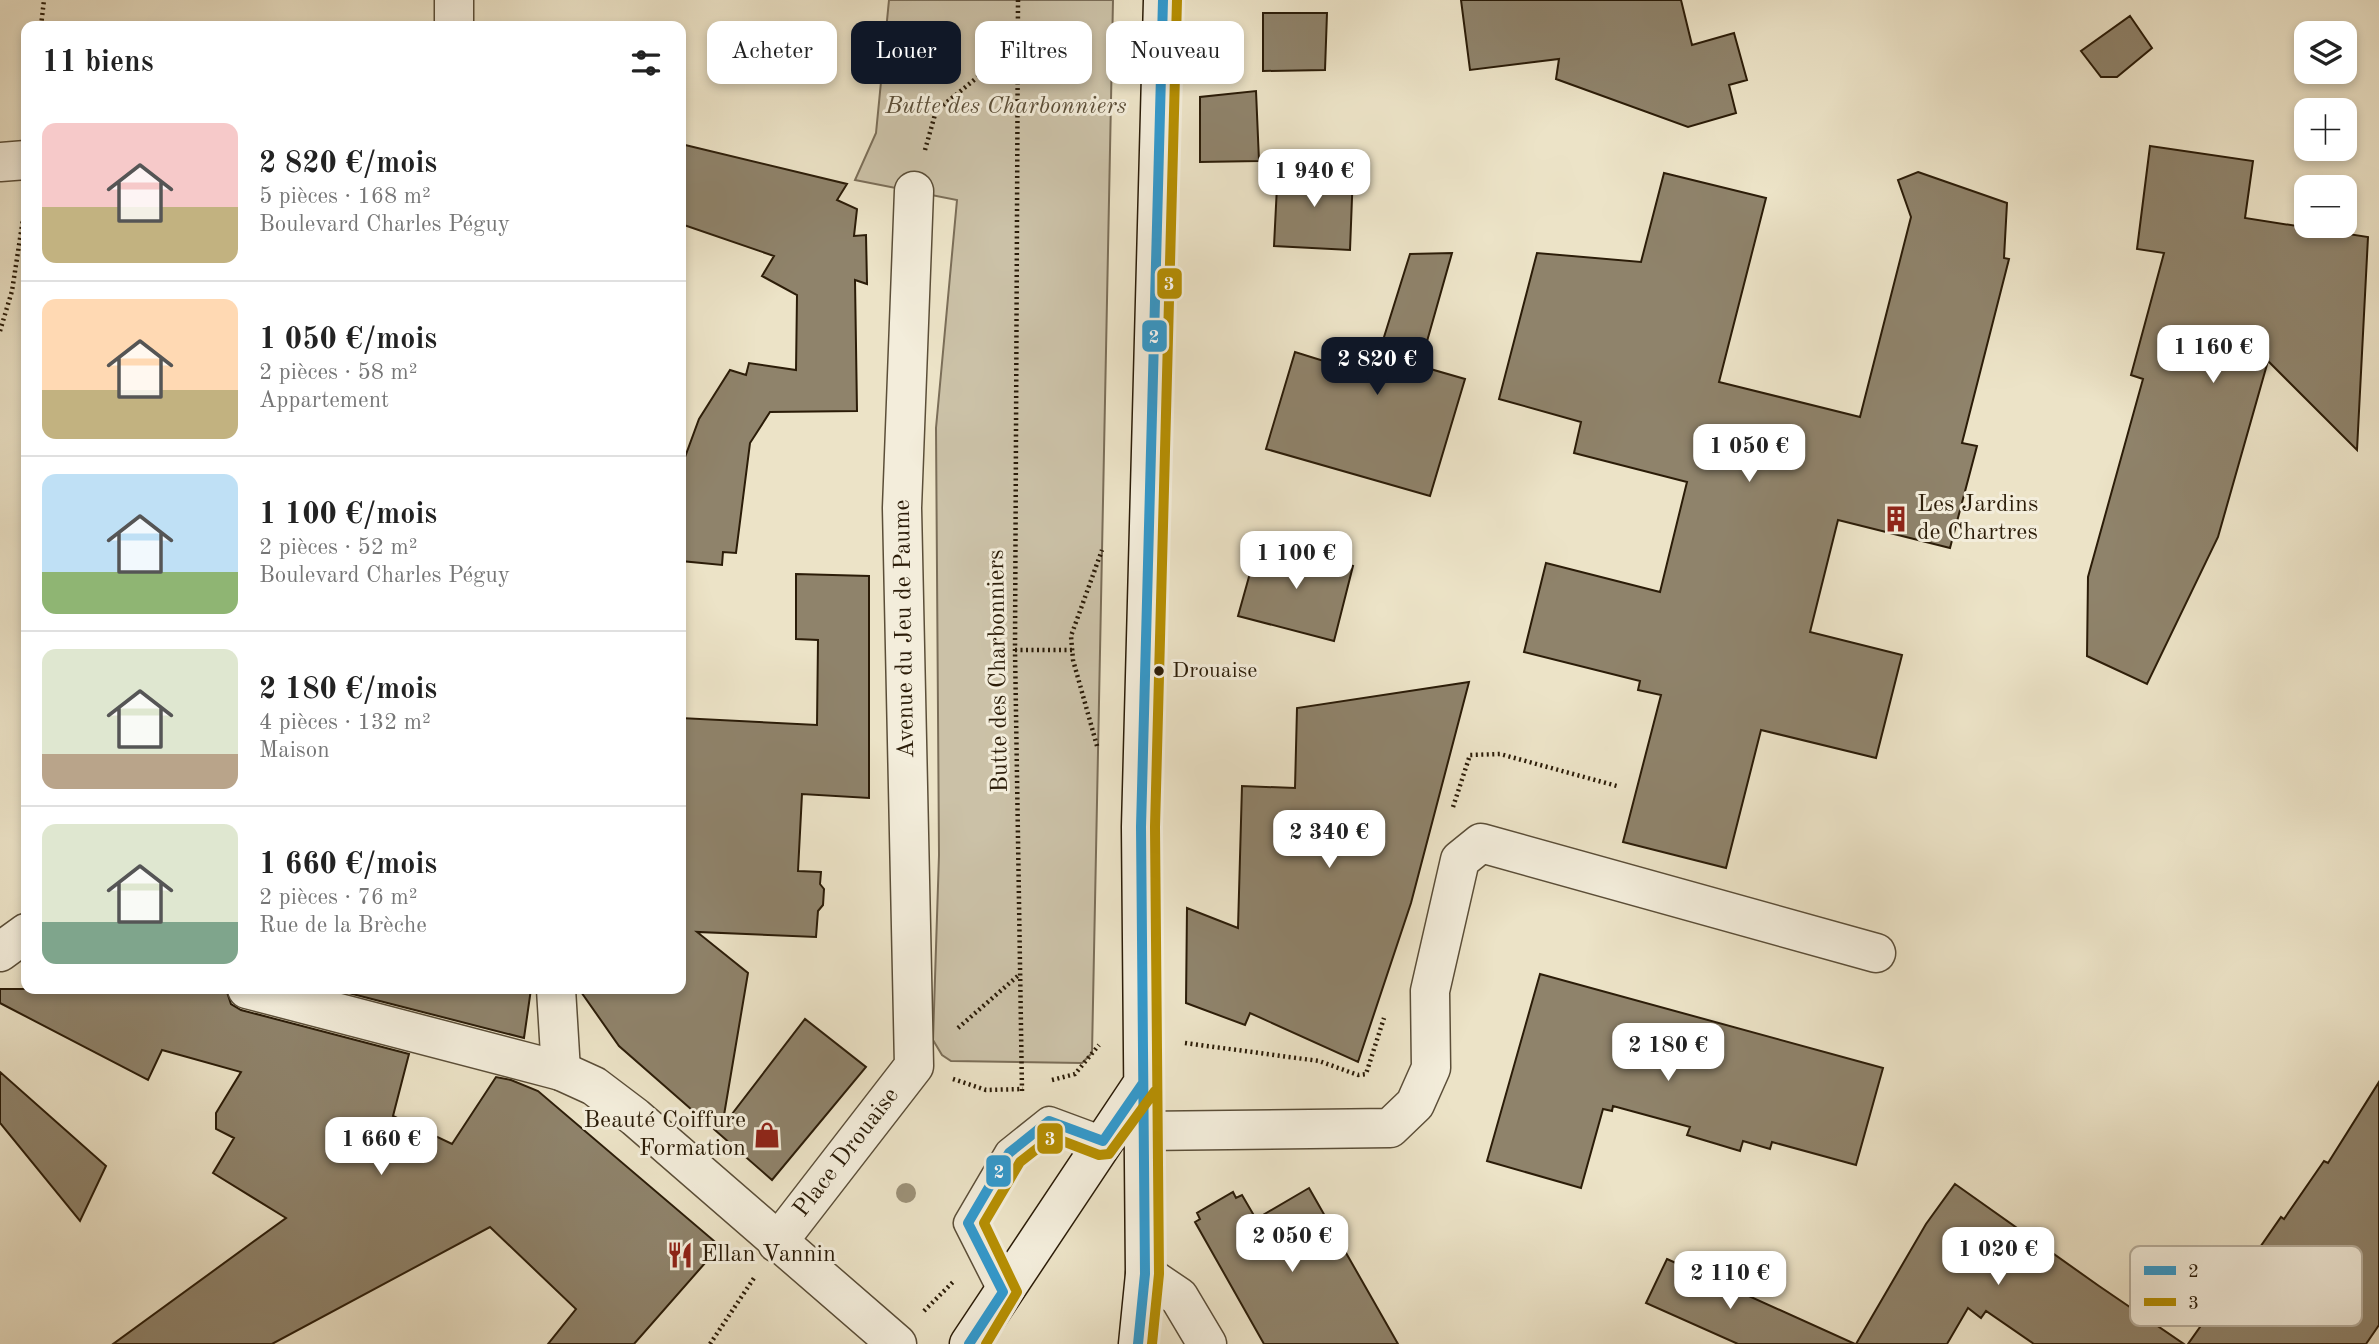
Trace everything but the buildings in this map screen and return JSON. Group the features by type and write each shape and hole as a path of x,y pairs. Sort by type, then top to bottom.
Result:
{"street":[{"path":"454,0 454,21"},
{"path":"1138,1344 1145,1274 1141,827 1163,0"},
{"path":"0,162 21,160"},
{"name":"Avenue du Jeu de Paume","path":"914,191 902,508 914,1066"},
{"path":"1143,1132 1390,1128 1415,1104 1431,1068 1430,991 1460,860 1481,843 1876,953"},
{"path":"0,917 21,928"},
{"path":"0,952 21,934"},
{"path":"266,994 561,1071 594,1086 635,1117 777,1243 897,1344"},
{"path":"556,994 561,1071"},
{"name":"Place Drouaise","path":"777,1243 914,1066"},
{"path":"969,1344 1143,1083"},
{"path":"1145,1274 1179,1297 1207,1344"}],"lane":[{"path":"1003,1292 968,1223 1009,1153 1049,1121 1103,1141"}],"path":[{"path":"42,21 44,0"},
{"name":"Butte des Charbonniers","path":"1018,0 1018,21"},
{"path":"914,191 936,111 975,79"},
{"name":"Butte des Charbonniers","path":"1017,84 1015,650 1022,1089"},
{"path":"0,331 12,291 21,233"},
{"path":"1015,650 1072,650"},
{"path":"1449,818 1470,755 1500,754 1617,786"},
{"path":"914,1066 1021,973"},
{"path":"1049,1081 1075,1074 1102,1041 1144,1038 1319,1061 1358,1075 1366,1074 1386,1008"},
{"path":"914,1066 986,1090 1022,1089 1035,1085"},
{"name":"Place Drouaise","path":"710,1344 777,1243"}],"green space":[{"name":"Butte des Charbonniers","path":"889,0 1113,0 1113,21 1106,21 1106,84 1111,84 1092,1053 1082,1063 951,1061 942,1055 933,1040 939,855 936,428 957,200 855,180 876,133 881,84 961,84 961,21 887,21"}],"transit line":[{"name":"2","path":"1138,1344 1145,1274 1141,827 1163,0"},
{"name":"3","path":"1152,1344 1159,1274 1155,827 1177,0"},
{"name":"2","path":"969,1344 1003,1292 968,1223 1009,1153 1049,1121 1103,1141 1143,1083"},
{"name":"3","path":"986,1344 1017,1292 984,1223 1020,1162 1052,1137 1099,1155 1109,1154 1155,1091"}],"place":[{"name":"Les Jardins de Chartres","path":"1896,519"},
{"name":"Drouaise","path":"1159,671"},
{"name":"Beauté Coiffure Formation","path":"767,1135"},
{"name":"Ellan Vannin","path":"680,1255"}]}
